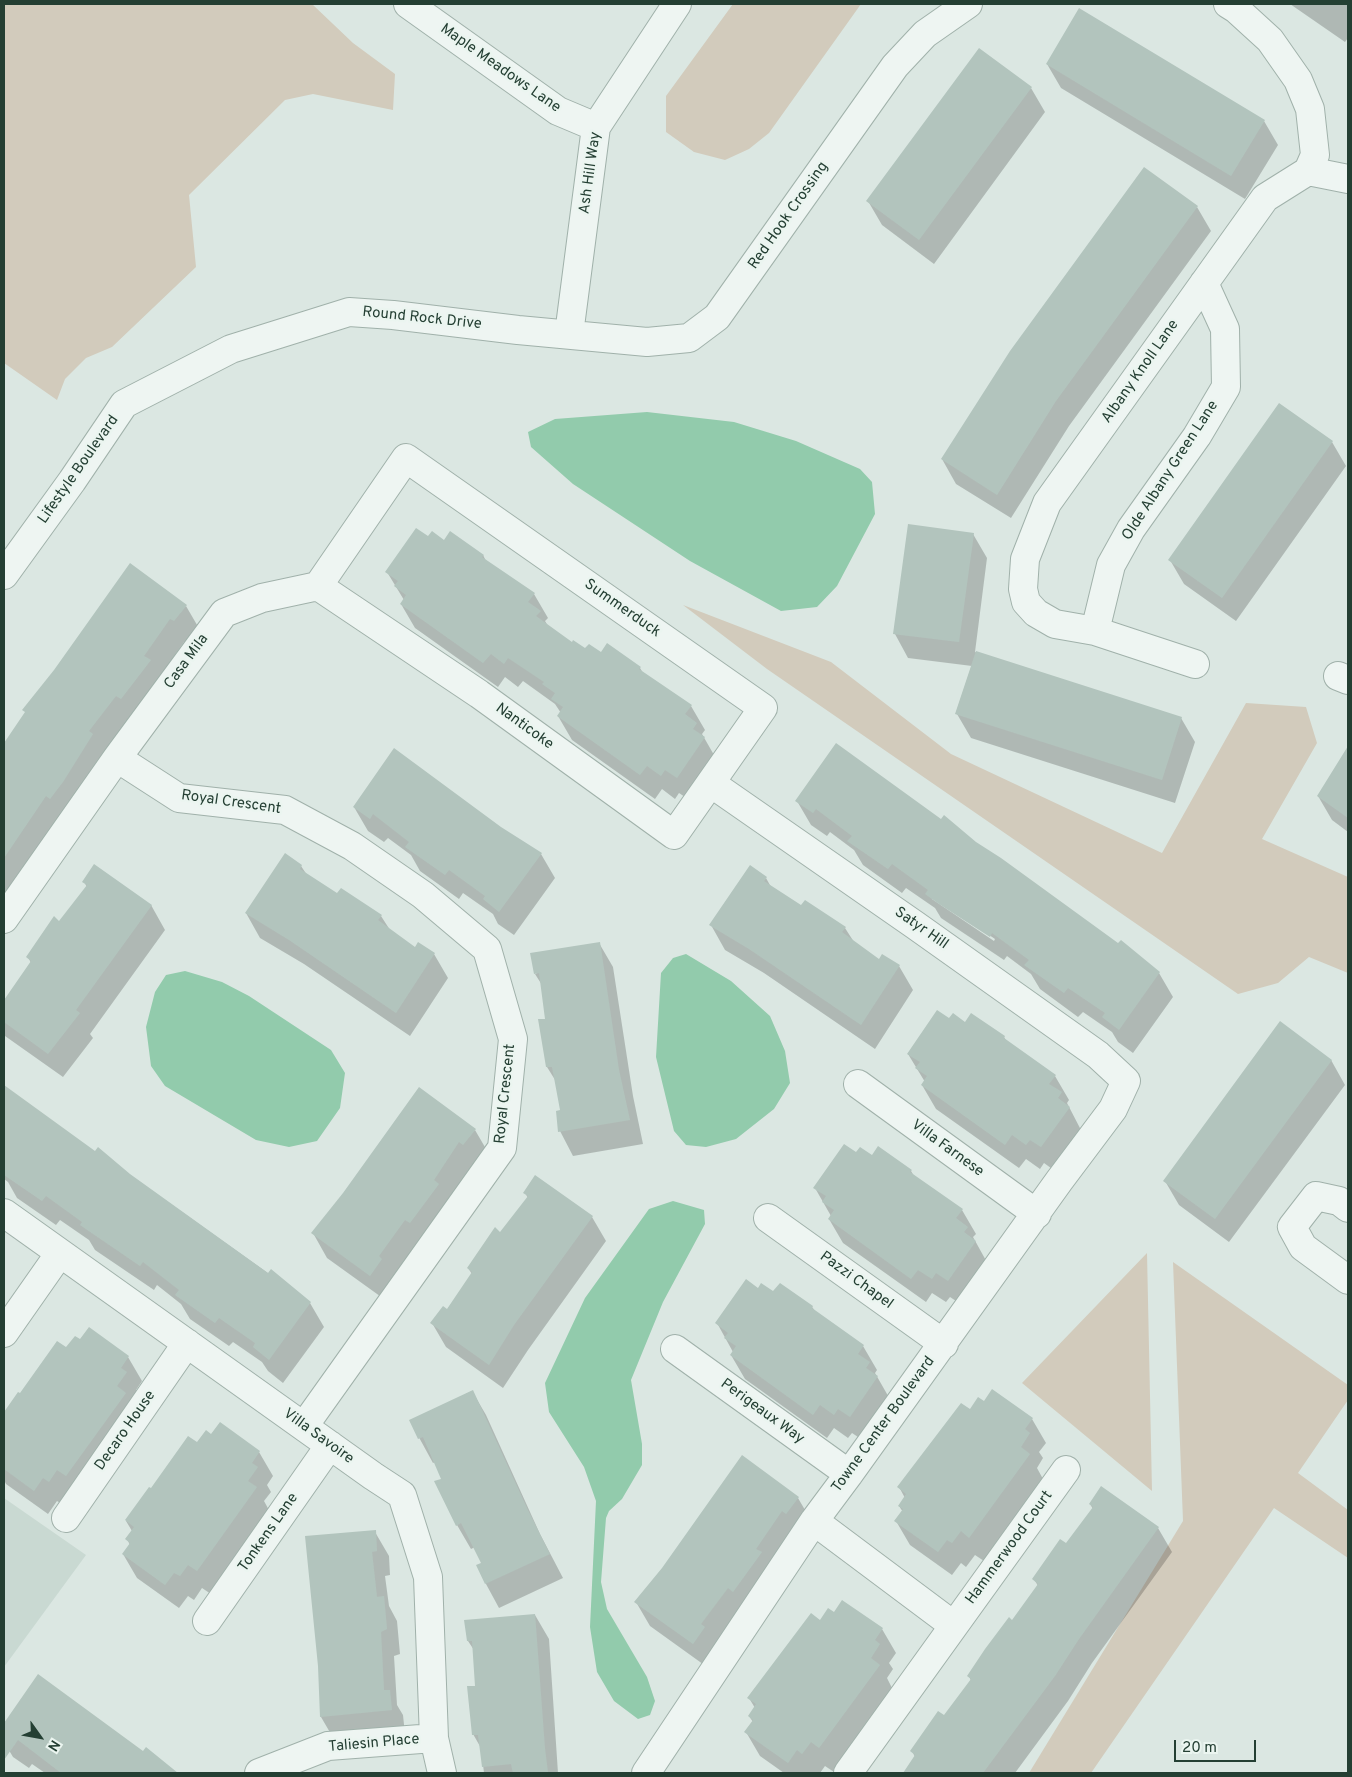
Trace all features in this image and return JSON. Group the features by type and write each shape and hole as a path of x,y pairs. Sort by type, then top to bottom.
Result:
{"street":[{"name":"Maple Meadows Lane","path":"408,4 558,111 596,128"},
{"name":"Ash Hill Way","path":"570,334 596,128 677,4"},
{"name":"Red Hook Crossing","path":"570,334 647,342 689,338 717,317 895,66 925,34 968,4"},
{"path":"1228,4 1270,40 1298,80 1310,108 1315,155 1308,172 1348,179"},
{"name":"Albany Knoll Lane","path":"1096,631 1055,624 1036,614 1026,602 1023,589 1025,559 1047,503 1265,198 1308,172"},
{"name":"Olde Albany Green Lane","path":"1096,631 1111,565 1131,529 1197,436 1226,386 1225,329 1204,283"},
{"name":"Round Rock Drive","path":"169,382 231,350 349,312 570,334"},
{"name":"Lifestyle Boulevard","path":"4,575 72,481 124,404 169,382"},
{"name":"Summerduck","path":"318,586 406,458 763,708 712,784"},
{"name":"Casa Mila","path":"4,919 116,758 224,613 262,598 318,586"},
{"name":"Nanticoke","path":"318,586 479,694 674,836 712,784"},
{"path":"1096,631 1195,664"},
{"name":"Royal Crescent","path":"116,758 180,798 285,810 352,846 423,895 487,949 513,1039 502,1148 304,1426"},
{"name":"Satyr Hill","path":"712,784 907,919 1098,1055 1126,1081"},
{"name":"Towne Center Boulevard","path":"646,1773 814,1521 850,1474 1114,1108 1126,1081"},
{"name":"Villa Farnese","path":"858,1084 1036,1214"},
{"path":"1348,1208 1339,1202 1316,1196 1292,1227 1303,1247 1348,1280"},
{"name":"Villa Savoire","path":"4,1213 402,1495 428,1577 434,1738 442,1773"},
{"name":"Pazzi Chapel","path":"768,1218 944,1344"},
{"path":"4,1333 60,1253"},
{"name":"Decaro House","path":"66,1518 187,1343"},
{"name":"Perigeaux Way","path":"676,1349 850,1474"},
{"name":"Tonkens Lane","path":"207,1621 330,1445"},
{"name":"Hammerwood Court","path":"848,1773 1066,1470"},
{"path":"814,1521 953,1625"},
{"name":"Taliesin Place","path":"259,1773 328,1746 434,1738"}],"shaded area":[{"path":"4,4 312,4 353,43 395,74 393,110 313,94 285,100 189,195 196,267 112,347 86,358 65,379 57,400 4,363"},
{"path":"733,4 861,4 769,133 749,149 725,160 694,152 666,132 666,96"},
{"path":"647,412 734,422 796,441 860,469 872,482 875,514 837,586 817,607 781,611 690,561 573,484 531,447 528,432 555,419"},
{"path":"683,605 831,662 951,754 1162,853 1246,703 1306,707 1317,743 1262,839 1348,877 1348,973 1309,957 1278,983 1238,994 767,669"},
{"path":"686,954 731,981 770,1016 785,1051 790,1083 774,1109 736,1139 706,1147 686,1145 674,1131 656,1057 661,973 673,958"},
{"path":"185,971 222,982 249,996 331,1050 345,1073 340,1108 317,1141 289,1147 256,1140 165,1086 151,1066 146,1027 155,992 166,975"},
{"path":"673,1201 704,1210 705,1224 663,1302 631,1380 642,1444 642,1465 622,1499 609,1511 606,1518 601,1582 607,1609 647,1677 655,1701 650,1715 638,1719 614,1701 597,1672 590,1627 596,1501 584,1467 549,1412 545,1383 585,1298 649,1209"},
{"path":"1147,1253 1152,1491 1022,1383"},
{"path":"1173,1262 1348,1385 1348,1400 1298,1473 1348,1510 1348,1558 1274,1508 1091,1773 1029,1773 1183,1521"},
{"path":"4,1498 86,1555 4,1667"}],"building":[{"path":"1079,8 1265,120 1231,176 1046,64"},
{"path":"979,48 1032,87 919,240 866,201"},
{"path":"1144,167 1198,206 1056,401 997,495 941,459 1010,351"},
{"path":"1279,403 1333,441 1222,598 1168,560"},
{"path":"908,524 974,533 959,642 893,634"},
{"path":"416,528 428,536 432,531 444,540 450,531 484,555 482,557 535,593 528,602 541,611 536,616 572,642 573,640 585,648 589,644 601,652 607,643 641,667 639,669 692,705 685,714 697,723 693,729 705,737 677,778 665,770 661,776 647,766 640,775 557,716 563,707 551,699 555,693 542,684 544,682 508,658 504,664 491,654 483,663 400,604 406,595 394,586 398,581 385,572"},
{"path":"130,563 187,605 174,621 170,619 144,656 151,660 121,699 116,696 89,731 93,734 63,782 50,799 46,796 4,858 4,743 25,712 22,710 54,670"},
{"path":"976,651 1182,717 1162,780 955,714"},
{"path":"836,743 941,819 944,815 976,842 1118,943 1121,940 1160,972 1119,1030 1102,1017 1105,1013 1068,988 1064,993 1024,965 1029,960 992,933 990,937 939,904 925,894 928,890 892,864 888,869 847,841 852,836 816,809 813,813 795,801"},
{"path":"1348,746 1348,818 1317,796"},
{"path":"394,748 501,827 542,853 499,912 483,899 485,896 449,870 445,875 405,847 409,842 373,814 370,819 353,807"},
{"path":"285,853 302,865 300,869 337,893 341,888 382,915 378,920 415,947 418,942 435,953 396,1013 289,940 245,913"},
{"path":"94,864 152,905 76,1010 80,1013 48,1054 4,1022 4,1000 31,961 26,957 54,916 59,921 87,885 82,882"},
{"path":"750,865 767,877 764,881 801,905 805,900 846,927 842,932 879,959 882,954 900,965 861,1025 749,949 709,925"},
{"path":"600,942 619,1070 630,1120 558,1132 556,1111 560,1110 552,1067 546,1067 538,1019 545,1019 539,973 534,974 530,953"},
{"path":"937,1010 949,1018 953,1013 965,1022 971,1013 1056,1075 1049,1084 1062,1092 1058,1098 1070,1107 1041,1147 1030,1140 1026,1145 1012,1135 1005,1145 921,1085 927,1076 915,1068 920,1062 907,1054"},
{"path":"1280,1021 1332,1060 1215,1219 1163,1181"},
{"path":"4,1085 95,1151 98,1147 130,1174 268,1273 271,1269 311,1302 269,1360 253,1347 255,1343 219,1318 215,1323 175,1295 179,1290 143,1262 140,1266 80,1225 82,1222 46,1196 42,1201 4,1175"},
{"path":"419,1087 476,1129 463,1145 459,1142 434,1180 439,1184 410,1223 405,1220 379,1256 382,1259 370,1276 311,1233 343,1193"},
{"path":"844,1144 856,1152 860,1147 872,1155 878,1146 912,1170 910,1172 963,1209 956,1218 968,1227 964,1232 976,1241 948,1281 936,1273 932,1279 918,1270 911,1279 828,1219 834,1210 822,1202 826,1196 813,1188"},
{"path":"535,1175 593,1216 514,1325 489,1365 430,1323 443,1306 447,1309 472,1272 467,1268 495,1227 500,1232 528,1196 523,1193"},
{"path":"746,1279 758,1288 761,1283 773,1291 780,1283 864,1345 858,1354 870,1362 866,1368 878,1376 850,1417 838,1409 834,1415 820,1405 813,1415 730,1355 736,1346 724,1338 728,1333 715,1323"},
{"path":"89,1327 129,1356 121,1368 127,1372 117,1386 126,1393 66,1476 57,1470 49,1482 43,1478 34,1491 4,1469 4,1412 57,1341 66,1347 75,1336 80,1339"},
{"path":"992,1389 1033,1418 1025,1429 1030,1433 1021,1447 1030,1454 969,1538 961,1531 952,1543 947,1540 938,1552 894,1521 903,1509 898,1506 906,1494 897,1487 961,1403 970,1409 978,1397 984,1401"},
{"path":"473,1390 550,1554 485,1584 476,1565 481,1563 461,1523 456,1526 434,1481 441,1479 423,1437 418,1439 409,1420"},
{"path":"220,1422 260,1451 252,1463 258,1467 248,1481 257,1487 197,1571 188,1565 180,1576 174,1573 165,1585 122,1554 130,1543 125,1539 134,1527 125,1520 149,1487 151,1488 188,1436 197,1442 206,1430 211,1434"},
{"path":"742,1455 799,1497 786,1514 782,1511 756,1549 762,1552 733,1592 728,1588 701,1624 705,1627 693,1644 634,1602 662,1568"},
{"path":"1101,1486 1159,1527 1055,1676 983,1773 903,1773 915,1755 910,1751 938,1711 944,1715 971,1679 967,1676 985,1649 1009,1617 1012,1620 1038,1584 1032,1579 1060,1539 1066,1543 1093,1507 1089,1504"},
{"path":"376,1530 377,1551 372,1552 377,1597 384,1596 387,1629 381,1632 384,1690 390,1690 392,1710 320,1717 318,1666 305,1536"},
{"path":"842,1600 883,1628 875,1640 880,1644 871,1658 880,1665 819,1748 811,1742 802,1754 797,1750 788,1763 744,1732 753,1720 748,1716 756,1704 747,1698 811,1613 820,1620 828,1608 834,1612"},
{"path":"535,1614 548,1773 513,1773 511,1764 482,1767 478,1735 472,1735 467,1686 475,1686 472,1641 467,1641 464,1620"},
{"path":"38,1674 143,1751 146,1747 178,1773 61,1773 18,1740 4,1760 4,1723"}]}
